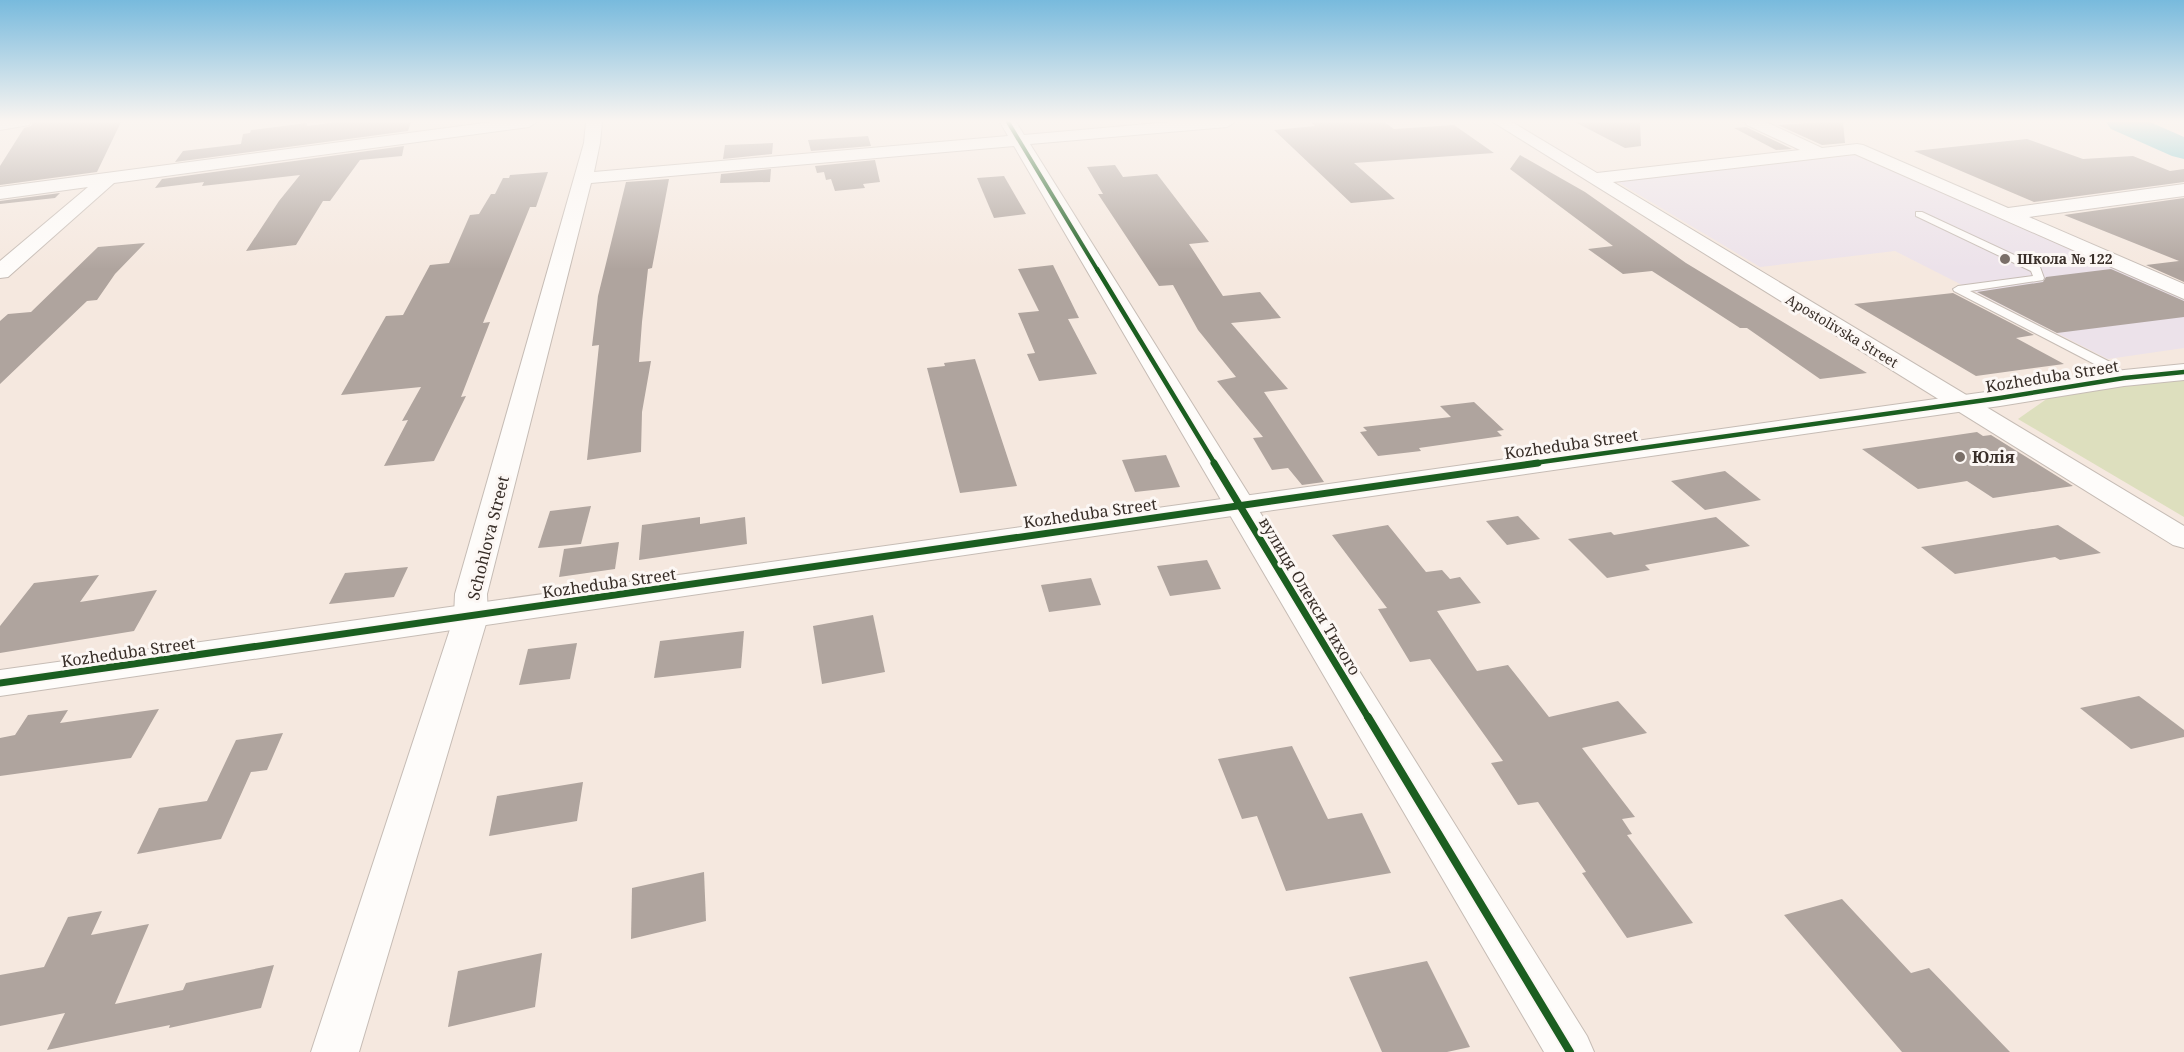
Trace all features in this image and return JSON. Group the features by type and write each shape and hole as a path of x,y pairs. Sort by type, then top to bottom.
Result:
{"street":[{"path":"0,193 155,171"},
{"name":"Schohlova Street","path":"335,1052 471,617 471,594 585,171"},
{"path":"583,178 645,171"},
{"name":"вулиця Олекси Тихого","path":"1038,171 1570,1052"},
{"name":"Apostolivska Street","path":"1581,171 1960,404 2184,538"},
{"path":"1594,179 1662,171"},
{"path":"1908,171 2184,292"},
{"path":"0,272 110,177"},
{"path":"2008,214 2184,190"},
{"name":"Kozheduba Street","path":"0,683 1960,404 2124,378 2184,372"}],"lane":[{"path":"1919,214 2036,269 2039,278 1958,289 2108,366 2124,378"}],"shaded area":[{"name":"Школа № 122","path":"1707,171 1903,171 2184,297 2184,348 2108,359 1895,251 1760,267 1616,181"}],"green space":[{"path":"2184,376 2184,517 2018,419 2048,398"}],"building":[{"path":"0,171 97,171 97,172 0,185"},
{"path":"220,171 352,171 330,201 323,201 296,245 246,251 279,201 300,175 202,186 204,182 155,188 162,179"},
{"path":"771,171 770,182 720,183 721,174"},
{"path":"816,171 878,171 880,182 863,184 865,188 835,191 831,179 826,180 824,172 817,173"},
{"path":"1089,171 1119,171 1123,177 1157,174 1209,242 1189,244 1223,296 1260,292 1281,318 1231,323 1288,389 1264,392 1324,482 1302,485 1288,468 1272,470 1253,438 1263,437 1217,381 1236,377 1198,330 1173,285 1159,286 1098,194 1103,194"},
{"path":"1317,171 1363,171 1395,199 1351,203"},
{"path":"1513,171 1548,171 1585,192 1686,263 1867,373 1820,379 1747,328 1740,328 1652,271 1623,274 1588,249 1613,246"},
{"path":"1961,171 2184,171 2184,182 2034,202"},
{"path":"548,172 536,207 530,207 483,323 490,322 461,397 466,396 434,461 384,466 408,420 402,421 421,387 341,395 386,316 403,315 430,265 449,263 470,215 479,214 491,194 495,194 503,178 509,178 510,175"},
{"path":"1004,176 1026,214 994,218 977,178"},
{"path":"669,179 652,268 648,269 642,322 639,362 651,361 642,412 641,452 587,460 599,345 592,346 598,296 626,182"},
{"path":"60,193 55,198 0,204 0,201"},
{"path":"2184,198 2184,282 2146,265 2179,261 2064,215"},
{"path":"145,243 115,274 97,300 87,301 0,384 0,321 8,314 31,312 98,247"},
{"path":"1053,265 1079,318 1068,319 1097,374 1039,381 1027,354 1035,353 1018,313 1039,311 1018,269"},
{"path":"2111,269 2184,301 2184,317 2057,333 1977,292 2043,282 2046,277"},
{"path":"1953,293 2034,335 2016,338 2064,364 1976,376 1854,304"},
{"path":"975,359 1017,486 960,493 927,368"},
{"path":"1474,402 1504,430 1497,431 1502,436 1419,448 1421,451 1378,456 1360,432 1367,431 1363,427 1451,417 1440,406"},
{"name":"Юлія","path":"1977,432 1983,436 1991,435 2073,486 1993,498 1967,481 1918,489 1862,449"},
{"path":"1166,455 1180,487 1135,492 1122,460"},
{"path":"1725,471 1761,500 1705,510 1671,481"},
{"path":"591,506 581,544 538,548 550,511"},
{"path":"1518,516 1540,539 1507,545 1486,521"},
{"path":"700,517 700,524 745,517 747,544 639,560 642,525"},
{"path":"1716,517 1750,546 1645,565 1650,570 1607,578 1568,539 1611,532 1614,535"},
{"path":"1388,525 1426,572 1442,570 1450,579 1460,577 1481,603 1437,611 1477,671 1508,665 1549,717 1618,701 1647,733 1582,748 1635,817 1622,819 1632,834 1627,835 1693,923 1627,938 1582,873 1586,872 1538,802 1518,805 1491,763 1503,761 1430,659 1410,662 1378,609 1387,608 1332,535"},
{"path":"2058,525 2101,553 2060,560 2055,557 1955,574 1921,547"},
{"path":"619,542 615,569 559,577 564,549"},
{"path":"1207,560 1221,589 1170,596 1157,566"},
{"path":"408,567 394,597 329,604 345,573"},
{"path":"99,575 80,602 157,590 134,631 0,653 0,626 34,583"},
{"path":"1091,578 1101,605 1049,612 1041,585"},
{"path":"873,615 885,672 822,684 813,626"},
{"path":"744,631 741,668 654,678 660,641"},
{"path":"577,643 570,679 519,685 528,649"},
{"path":"2139,696 2184,730 2184,737 2131,749 2080,708"},
{"path":"159,709 131,758 0,776 0,738 15,735 28,715 68,710 60,723"},
{"path":"283,733 267,770 251,772 221,839 137,854 159,808 207,801 236,740"},
{"path":"1292,746 1328,819 1362,813 1391,873 1286,891 1257,816 1242,819 1218,759"},
{"path":"583,782 577,821 489,836 497,796"},
{"path":"704,872 706,921 631,939 632,888"},
{"path":"1842,899 1911,973 1929,968 2010,1052 1902,1052 1784,915"},
{"path":"102,911 91,935 149,924 115,1004 183,990 186,983 274,965 261,1008 169,1028 170,1025 47,1050 65,1013 0,1026 0,975 44,967 68,917"},
{"path":"542,953 535,1007 448,1027 458,971"},
{"path":"1427,961 1470,1047 1447,1052 1382,1052 1349,977"}],"cycle path":[{"path":"1038,171 1570,1052"},
{"path":"0,683 2000,398 2124,378 2184,372"}],"place":[{"name":"Школа № 122","path":"2005,259"},
{"name":"Юлія","path":"1960,457"}]}
